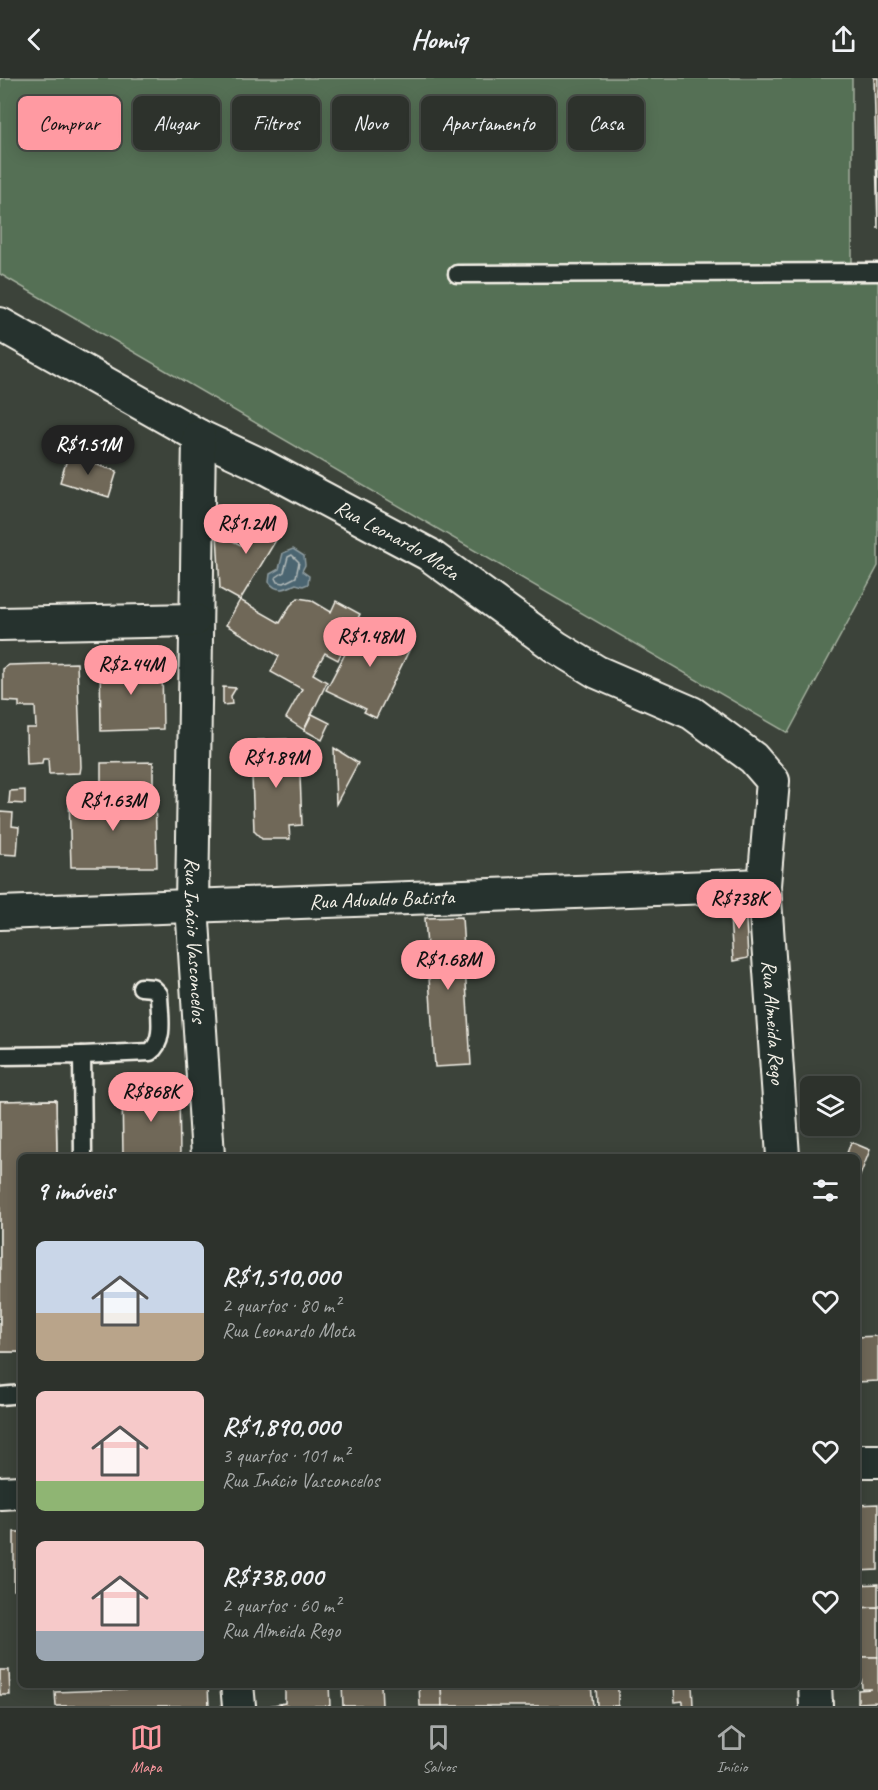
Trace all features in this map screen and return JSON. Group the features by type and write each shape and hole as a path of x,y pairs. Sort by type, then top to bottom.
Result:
{"street":[{"name":"Rua Leonardo Mota","path":"0,324 199,436 261,465 428,554 556,647 597,672 692,713 753,758 773,781"},
{"name":"Rua Inácio Vasconcelos","path":"199,436 194,620 192,905 208,1154"},
{"path":"0,624 194,620"},
{"name":"Rua Almeida Rego","path":"773,781 764,885 783,1154"},
{"name":"Rua Adualdo Batista","path":"0,913 764,885"},
{"path":"860,1461 878,1461"},
{"path":"0,1493 18,1492"},
{"path":"237,1688 239,1706"},
{"path":"815,1688 816,1706"}],"lane":[{"path":"457,274 878,272"},
{"path":"0,1056 150,1052 156,1048 160,1039 159,994 153,988 141,987"},
{"path":"82,1055 83,1154"},
{"path":"0,1396 18,1394"}],"green space":[{"path":"0,78 852,78 852,271 878,272 878,566 788,733 0,274"}],"water":[{"path":"293,549 304,556 305,565 302,571 309,576 308,584 303,586 296,584 282,589 275,588 269,582 270,574 279,569 283,553"}],"building":[{"path":"874,78 878,78 878,229"},
{"path":"68,456 117,471 109,497 60,482"},
{"path":"254,508 285,525 240,600 220,589 217,533 241,545 257,517 253,512"},
{"path":"298,598 311,600 331,612 336,601 360,614 338,660 325,653 313,674 327,682 304,730 286,718 302,689 271,672 279,656 226,625 240,600 280,623 290,606"},
{"path":"363,620 412,644 376,718 364,712 366,709 326,690"},
{"path":"162,662 163,729 101,731 100,663"},
{"path":"77,663 80,773 49,774 48,758 43,758 42,763 27,764 26,728 36,728 35,707 19,707 19,702 3,701 3,669 9,665"},
{"path":"223,687 236,688 231,696 232,704 223,705"},
{"path":"312,714 330,723 322,740 304,730"},
{"path":"287,739 287,751 299,751 302,825 289,826 290,839 262,839 254,831 251,747 257,740"},
{"path":"334,748 358,763 336,804"},
{"path":"153,762 153,791 101,792 101,763"},
{"path":"25,790 25,804 9,803 10,791"},
{"path":"69,796 155,796 157,867 71,867"},
{"path":"0,812 13,813 12,826 19,827 17,855 0,854"},
{"path":"745,901 748,958 733,961 729,902"},
{"path":"462,917 471,1065 435,1067 425,918"},
{"path":"179,1089 180,1154 123,1154 122,1090"},
{"path":"56,1100 57,1154 18,1154 18,1352 0,1352 0,1101"},
{"path":"56,1100 57,1154 18,1154 18,1352 0,1352 0,1101"},
{"path":"851,1142 870,1150 860,1176 860,1154 847,1154"},
{"path":"878,1336 878,1381 860,1382 860,1337"},
{"path":"878,1504 878,1570 860,1571 860,1505"},
{"path":"14,1532 18,1532 18,1590 14,1590"},
{"path":"878,1584 878,1607 860,1608 860,1585"},
{"path":"878,1607 878,1657 860,1657 860,1608"},
{"path":"860,1657 878,1657 878,1702 858,1703 858,1690 872,1689 862,1689"},
{"path":"0,1670 9,1670 10,1695 0,1695"},
{"path":"109,1688 146,1688 109,1690"},
{"path":"208,1688 209,1706 56,1706 55,1692"},
{"path":"285,1688 329,1688 330,1706 268,1706 285,1703"},
{"path":"342,1688 381,1688 382,1706 343,1706"},
{"path":"419,1688 441,1688 442,1706 420,1706"},
{"path":"441,1688 591,1688 593,1706 442,1706"},
{"path":"596,1688 618,1688 618,1706 597,1706"},
{"path":"674,1688 692,1688 693,1706 683,1706 683,1701 675,1702"}]}
